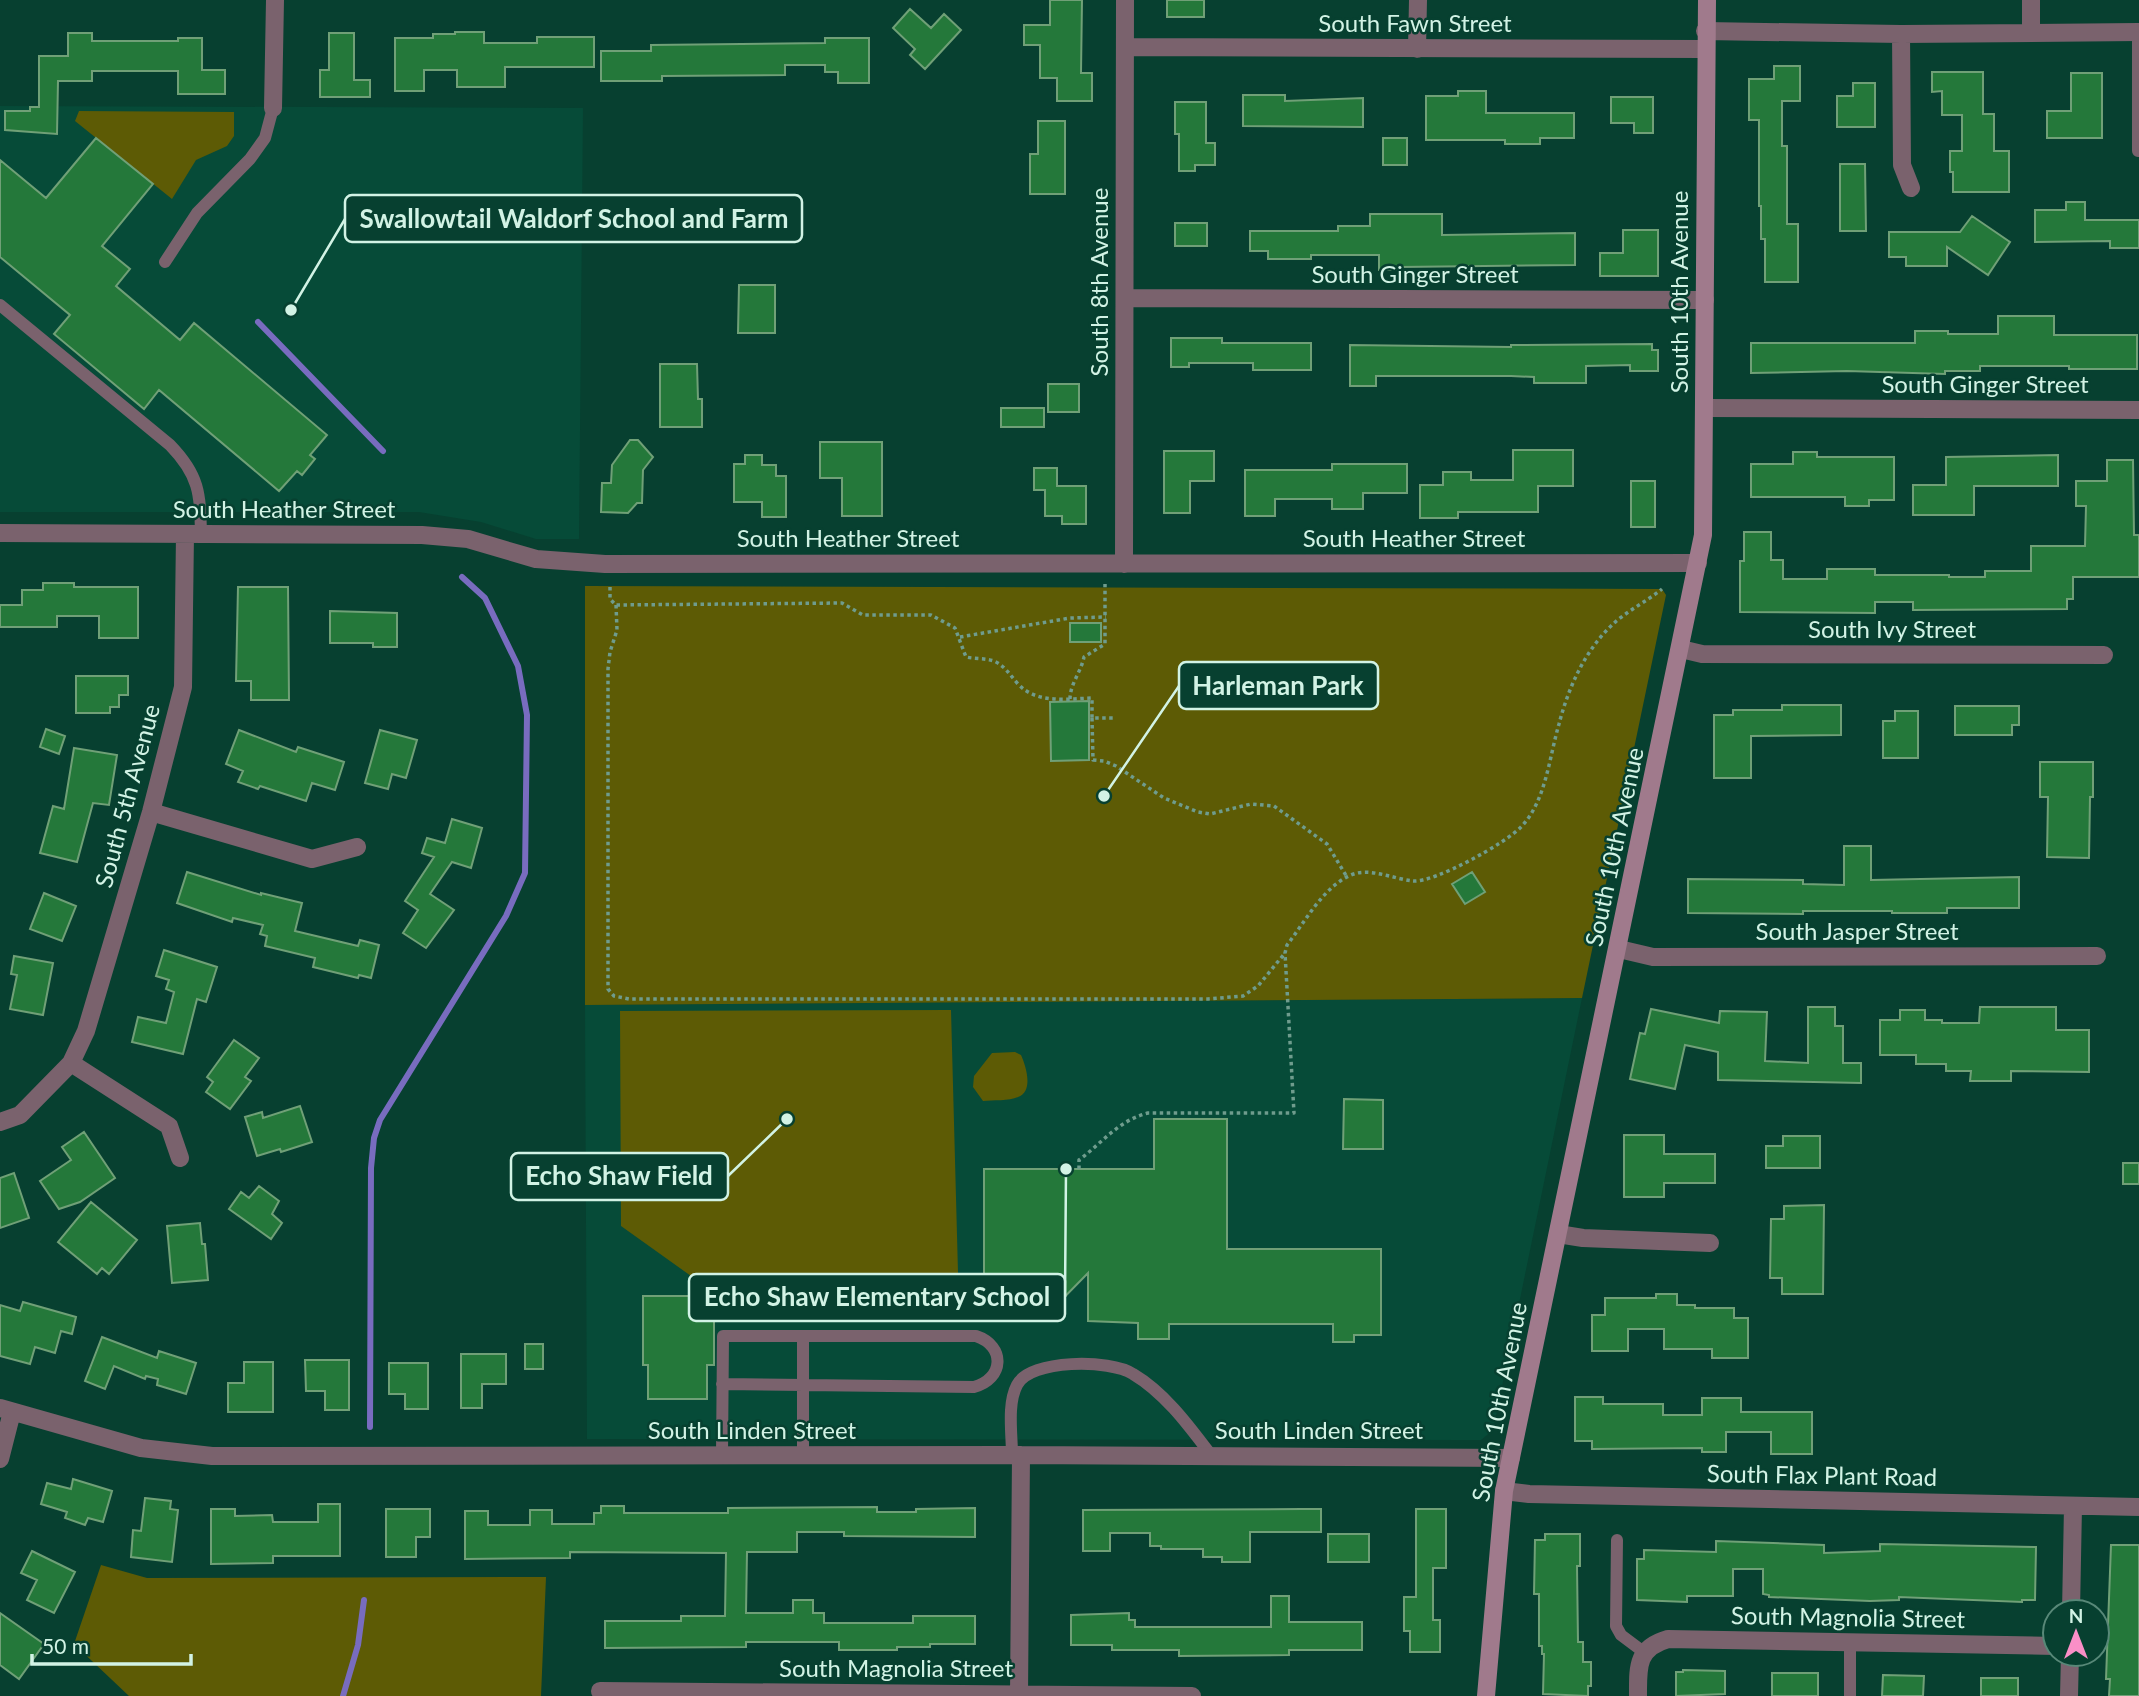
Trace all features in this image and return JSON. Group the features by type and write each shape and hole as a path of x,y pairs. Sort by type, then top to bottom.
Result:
{"main road":[{"name":"South 10th Avenue","path":"1486,1696 1504,1491 1619,949 1703,535 1707,0"}],"street":[{"path":"273,108 275,0"},
{"name":"South 8th Avenue","path":"1124,564 1125,0"},
{"path":"1417,49 1418,0"},
{"path":"2031,0 2031,32"},
{"path":"1705,31 1901,34 2138,32"},
{"path":"1901,34 1902,164 1911,188"},
{"name":"South Fawn Street","path":"1125,47 1705,50"},
{"name":"South Ginger Street","path":"1125,298 1705,300"},
{"name":"South Ginger Street","path":"1704,408 2139,410"},
{"name":"South Heather Street","path":"0,533 422,535 468,539 536,559 605,564 1698,563"},
{"name":"South 5th Avenue","path":"0,1122 20,1115 71,1063 86,1031 151,812 183,687 193,534"},
{"name":"South Ivy Street","path":"1681,649 1702,654 2104,656"},
{"path":"151,812 312,859 357,847"},
{"name":"South Jasper Street","path":"1619,949 1653,957 2097,956"},
{"path":"71,1063 169,1126 180,1158"},
{"path":"1558,1234 1583,1238 1710,1243"},
{"path":"0,1460 6,1410"},
{"name":"South Linden Street","path":"6,1410 141,1448 188,1454 1511,1458"},
{"path":"1016,1455 1019,1695"},
{"name":"South Flax Plant Road","path":"1504,1491 1529,1494 2139,1507"},
{"path":"2071,1598 2073,1506"},
{"name":"South Magnolia Street","path":"1645,1653 1655,1643 1668,1639 2041,1646"},
{"path":"1638,1696 1639,1669 1645,1653"},
{"path":"2069,1696 2070,1668"},
{"name":"South Magnolia Street","path":"600,1691 1192,1696"}],"lane":[{"path":"2138,32 2138,151"},
{"path":"165,261 197,213 250,159 265,138 273,108"},
{"path":"0,305 186,461 196,482 193,534"},
{"path":"722,1455 723,1336 976,1336 990,1344 998,1358 995,1374 974,1387 723,1384"},
{"path":"803,1336 803,1455"},
{"path":"1016,1455 1012,1398 1023,1376 1038,1369 1087,1365 1130,1372 1140,1379 1180,1415 1212,1455"},
{"path":"1616,1540 1616,1626 1621,1635 1645,1653"},
{"path":"1850,1642 1850,1696"}],"path":[{"path":"1070,699 1070,692 1081,672 1084,657 1105,644 1105,564"},
{"path":"610,587 610,599 616,605 617,630 608,669 608,989 614,996 629,999 1209,999 1243,996 1258,986 1285,954"},
{"path":"1079,1170 1079,1160 1115,1129 1137,1115 1294,1113 1285,954 1287,945 1326,895 1354,873 1369,873 1417,882 1432,879 1497,846 1521,827 1530,816 1544,785 1567,697 1591,650 1612,625 1662,589"},
{"path":"616,605 842,603 863,615 931,615 955,628 967,657 994,661 1008,670 1022,687 1037,696 1049,699 1092,698 1093,760 1116,766 1164,798 1198,813 1210,814 1251,804 1274,806 1327,844 1347,877"},
{"path":"960,637 1070,618 1106,617"},
{"path":"1092,718 1113,718"}],"shaded area":[{"path":"0,106 583,108 579,539 536,539 481,522 419,512 0,512"},
{"path":"79,111 234,112 234,136 227,146 196,160 172,199 75,121"},
{"path":"585,586 1662,589 1666,595 1582,998 585,1005"},
{"path":"1582,998 1493,1430 1481,1440 587,1439 585,1005"},
{"path":"951,1010 959,1310 740,1311 621,1226 620,1011"},
{"path":"1015,1052 1021,1055 1025,1065 1027,1084 1023,1094 1006,1100 983,1101 973,1087 974,1076 992,1053"},
{"path":"101,1565 147,1578 546,1577 541,1696 129,1696 74,1644"}],"building":[{"path":"1050,0 1082,0 1081,73 1092,73 1092,101 1057,101 1057,78 1040,78 1040,45 1024,45 1024,25 1050,25"},
{"path":"1167,0 1204,0 1204,17 1167,17"},
{"path":"910,9 931,28 944,14 961,30 925,69 910,55 915,49 893,28"},
{"path":"484,32 484,43 537,43 537,37 594,37 594,67 505,67 505,87 457,87 457,70 424,70 424,91 395,91 395,38 433,38 433,34"},
{"path":"68,33 92,33 92,41 178,41 178,38 202,38 202,70 225,70 225,94 178,94 178,71 92,71 92,81 58,81 57,134 5,130 5,111 30,111 30,107 39,107 39,56 68,56"},
{"path":"329,33 354,33 354,80 370,80 370,97 320,97 320,70 329,70"},
{"path":"825,38 869,38 869,83 838,83 838,72 825,72 825,65 785,65 785,75 662,76 662,81 601,81 601,51 651,51 651,45 825,43"},
{"path":"1774,66 1800,66 1800,101 1782,101 1782,146 1787,146 1787,224 1798,224 1798,282 1765,282 1765,239 1761,239 1759,206 1759,120 1749,120 1749,79 1774,79"},
{"path":"1932,72 1983,72 1983,114 1994,114 1994,151 2009,151 2009,192 1953,192 1950,151 1962,151 1962,115 1942,115 1942,91 1932,92"},
{"path":"2071,73 2102,73 2102,138 2047,138 2047,111 2071,111"},
{"path":"1853,83 1875,83 1875,127 1837,127 1837,96 1853,96"},
{"path":"1458,91 1486,91 1486,113 1574,113 1574,138 1540,138 1540,144 1505,144 1505,140 1426,140 1426,96 1458,96"},
{"path":"1243,95 1285,95 1285,101 1363,98 1363,127 1243,126"},
{"path":"1611,97 1653,97 1653,133 1634,133 1634,123 1611,123"},
{"path":"1175,102 1206,102 1206,143 1215,143 1215,165 1195,165 1195,171 1179,171 1179,134 1175,134"},
{"path":"1038,121 1065,121 1065,194 1030,194 1030,154 1038,154"},
{"path":"96,138 153,184 102,246 130,269 116,286 180,340 194,323 327,435 310,455 315,459 302,475 297,471 279,491 159,390 144,409 54,334 70,315 0,257 0,160 46,198"},
{"path":"1383,138 1407,138 1407,165 1383,165"},
{"path":"1840,164 1865,164 1866,231 1840,231"},
{"path":"2066,202 2085,202 2085,220 2139,220 2139,248 2110,248 2110,241 2035,242 2035,210 2066,210"},
{"path":"1370,214 1442,214 1442,235 1575,233 1575,265 1400,267 1400,270 1379,270 1379,255 1311,255 1311,259 1268,259 1268,251 1250,251 1250,231 1338,231 1338,226 1370,226"},
{"path":"1972,216 2010,242 1988,275 1947,247 1947,266 1906,266 1906,257 1889,257 1889,232 1960,232"},
{"path":"1175,223 1207,223 1207,246 1175,246"},
{"path":"1623,230 1658,230 1658,276 1600,276 1600,253 1623,253"},
{"path":"739,285 775,285 775,333 738,333"},
{"path":"1998,316 2054,316 2054,335 2137,335 2137,369 1980,366 1980,371 1945,371 1945,374 1847,371 1751,373 1751,343 1915,343 1915,331 1998,334"},
{"path":"1171,338 1222,338 1222,343 1311,343 1311,370 1253,370 1253,363 1189,363 1189,367 1171,367"},
{"path":"1652,344 1652,350 1658,350 1658,371 1630,371 1630,365 1586,366 1586,383 1534,383 1534,377 1511,376 1376,376 1376,386 1350,386 1350,345 1511,347"},
{"path":"660,364 697,364 698,399 702,399 702,427 660,427"},
{"path":"1048,384 1079,384 1079,412 1048,412"},
{"path":"1001,408 1044,408 1044,427 1001,427"},
{"path":"630,440 638,440 653,457 643,470 642,503 637,503 628,513 601,512 602,483 611,483 612,465"},
{"path":"820,442 882,442 882,516 842,516 842,478 820,478"},
{"path":"1513,450 1573,450 1573,486 1538,486 1538,512 1458,512 1458,518 1420,518 1420,485 1443,485 1443,472 1471,472 1471,480 1513,480"},
{"path":"1164,451 1214,451 1214,481 1190,481 1190,513 1164,513"},
{"path":"1793,452 1817,452 1817,457 1894,457 1894,500 1869,500 1869,506 1845,506 1845,497 1751,497 1751,464 1793,464"},
{"path":"745,455 762,455 762,465 776,465 776,476 786,476 786,517 762,517 762,502 734,502 734,464 745,464"},
{"path":"2058,455 2058,486 1974,486 1974,515 1913,515 1913,485 1946,485 1946,457"},
{"path":"2107,460 2133,460 2134,535 2139,535 2139,577 2073,577 2073,599 2067,599 2067,609 1913,610 1913,602 1875,602 1875,613 1740,612 1740,561 1744,561 1744,532 1771,532 1771,560 1783,560 1783,579 1827,579 1827,569 1875,569 1875,575 1949,577 1985,577 1985,571 2031,571 2031,546 2085,546 2086,506 2076,506 2076,481 2107,481"},
{"path":"1332,464 1407,464 1407,493 1363,493 1363,509 1332,509 1332,499 1275,499 1275,516 1245,516 1245,470 1332,470"},
{"path":"1034,468 1057,468 1057,486 1086,486 1086,524 1062,524 1062,516 1045,516 1045,490 1034,490"},
{"path":"1631,481 1655,481 1655,527 1631,527"},
{"path":"43,583 74,583 74,587 138,587 138,638 99,638 99,616 57,616 57,627 0,627 0,605 22,605 22,590 43,590"},
{"path":"238,587 288,587 289,700 251,700 251,681 236,681"},
{"path":"330,611 397,613 397,647 373,647 373,643 330,643"},
{"path":"1070,623 1101,623 1101,642 1070,642"},
{"path":"76,676 128,676 128,695 119,695 119,707 110,707 110,713 76,713"},
{"path":"1089,701 1089,760 1051,761 1050,702"},
{"path":"1782,705 1841,705 1841,735 1751,736 1751,778 1714,778 1714,715 1733,715 1733,710 1782,710"},
{"path":"1955,706 2019,706 2019,725 2012,725 2012,735 1955,735"},
{"path":"1895,711 1918,711 1918,758 1883,758 1883,721 1895,721"},
{"path":"46,729 65,736 59,754 40,747"},
{"path":"239,730 296,752 298,747 344,762 335,790 312,783 306,801 238,782 243,771 226,764"},
{"path":"380,730 417,740 406,778 392,774 388,789 365,783"},
{"path":"74,748 117,755 109,805 93,803 77,862 40,853 53,806 64,809"},
{"path":"2040,762 2093,762 2089,858 2047,857 2048,797 2040,797"},
{"path":"452,819 482,828 471,868 452,862 430,894 454,910 426,948 403,933 418,910 405,901 434,857 422,853 427,838 445,843"},
{"path":"1844,846 1871,846 1871,880 2019,877 2019,908 1947,908 1947,913 1688,913 1688,879 1803,880 1803,884 1844,885"},
{"path":"187,872 261,895 302,903 295,931 358,946 360,940 379,945 371,978 359,975 358,978 313,967 315,958 265,946 267,936 260,934 263,925 233,918 232,922 177,903"},
{"path":"1472,872 1485,892 1465,904 1452,884"},
{"path":"44,893 76,906 62,941 30,929"},
{"path":"164,950 217,967 206,1002 197,999 183,1054 132,1042 138,1017 166,1023 174,992 166,989 169,980 156,976"},
{"path":"14,956 53,963 43,1015 10,1009 17,975 11,974"},
{"path":"1808,1007 1835,1007 1835,1026 1843,1026 1843,1063 1861,1063 1861,1083 1718,1080 1718,1052 1685,1045 1675,1089 1630,1079 1640,1033 1645,1034 1651,1009 1719,1023 1720,1011 1767,1012 1765,1061 1808,1063"},
{"path":"1980,1007 2056,1007 2056,1030 2089,1030 2089,1072 2011,1071 2011,1081 1970,1081 1971,1071 1946,1071 1946,1064 1916,1064 1916,1055 1880,1055 1880,1020 1900,1020 1900,1010 1925,1010 1925,1020 1942,1020 1942,1023 1979,1023"},
{"path":"234,1040 259,1058 245,1077 251,1081 230,1109 206,1092 213,1082 207,1077"},
{"path":"1344,1099 1383,1100 1383,1149 1343,1149"},
{"path":"300,1106 312,1142 257,1156 245,1117 262,1112 263,1118"},
{"path":"1154,1119 1227,1119 1227,1249 1381,1249 1381,1335 1354,1335 1354,1342 1333,1342 1333,1324 1169,1324 1169,1339 1138,1339 1138,1323 1088,1321 1088,1273 1042,1320 984,1320 984,1169 1154,1169"},
{"path":"84,1132 115,1178 80,1202 59,1209 40,1181 71,1160 62,1147"},
{"path":"1624,1135 1664,1135 1664,1154 1715,1154 1715,1183 1664,1183 1664,1197 1624,1197"},
{"path":"1783,1136 1820,1136 1820,1168 1766,1168 1766,1146 1783,1146"},
{"path":"2123,1163 2139,1163 2139,1184 2123,1184"},
{"path":"14,1173 29,1218 0,1228 0,1178"},
{"path":"259,1186 279,1201 272,1214 282,1223 271,1239 229,1209 241,1192 249,1198"},
{"path":"91,1202 137,1240 109,1274 102,1268 97,1274 58,1242"},
{"path":"1824,1205 1823,1294 1782,1294 1782,1278 1770,1278 1771,1219 1784,1219 1784,1206"},
{"path":"200,1223 208,1280 172,1283 167,1226"},
{"path":"1656,1294 1677,1294 1677,1305 1734,1308 1734,1318 1748,1318 1748,1358 1712,1358 1712,1349 1664,1349 1664,1329 1628,1329 1628,1351 1592,1351 1592,1315 1605,1315 1605,1298 1656,1298"},
{"path":"643,1296 714,1296 714,1365 707,1365 707,1399 648,1399 648,1365 643,1365"},
{"path":"23,1302 76,1317 72,1334 61,1331 55,1353 35,1347 30,1364 0,1356 0,1305 20,1311"},
{"path":"102,1337 157,1358 159,1351 196,1363 186,1394 157,1385 158,1379 146,1376 145,1379 114,1366 105,1389 85,1381"},
{"path":"525,1344 543,1344 543,1369 525,1369"},
{"path":"461,1354 506,1354 506,1384 482,1384 482,1408 461,1408"},
{"path":"305,1360 349,1360 349,1410 325,1410 325,1391 306,1391"},
{"path":"244,1362 273,1362 273,1412 228,1412 228,1383 244,1383"},
{"path":"389,1363 428,1363 428,1409 405,1409 405,1394 389,1394"},
{"path":"1575,1397 1603,1397 1603,1404 1663,1404 1663,1415 1702,1415 1702,1398 1741,1398 1741,1412 1812,1412 1812,1454 1771,1454 1771,1432 1726,1432 1726,1452 1702,1452 1702,1448 1592,1449 1592,1441 1575,1441"},
{"path":"73,1479 112,1491 103,1522 88,1518 85,1525 65,1518 67,1512 41,1504 47,1483 71,1489"},
{"path":"145,1498 171,1501 170,1509 178,1510 172,1562 131,1557 133,1530 141,1531"},
{"path":"318,1504 340,1504 340,1556 273,1556 273,1563 211,1564 211,1509 235,1509 235,1516 272,1515 273,1522 318,1522"},
{"path":"601,1506 624,1506 624,1513 728,1513 728,1508 877,1507 877,1512 916,1512 916,1509 975,1508 975,1537 844,1536 844,1532 797,1532 797,1552 747,1552 746,1613 793,1613 793,1600 813,1600 813,1613 824,1613 824,1623 913,1623 913,1616 975,1616 975,1644 930,1644 930,1647 897,1647 897,1650 839,1650 839,1642 746,1642 746,1647 605,1648 605,1621 681,1621 681,1616 725,1616 726,1553 570,1552 570,1558 465,1559 465,1511 488,1511 488,1525 530,1525 530,1510 552,1510 552,1524 594,1524 594,1513 601,1513"},
{"path":"386,1509 430,1509 430,1537 416,1537 416,1557 386,1557"},
{"path":"1321,1509 1321,1532 1250,1532 1250,1562 1222,1562 1222,1557 1203,1557 1203,1549 1161,1549 1161,1546 1150,1546 1150,1533 1110,1533 1110,1551 1083,1551 1083,1510"},
{"path":"1416,1509 1446,1509 1446,1568 1433,1568 1433,1620 1440,1620 1440,1652 1410,1652 1410,1631 1404,1631 1404,1597 1416,1597"},
{"path":"1328,1534 1369,1534 1369,1562 1328,1562"},
{"path":"1545,1534 1580,1534 1580,1566 1577,1566 1578,1642 1583,1642 1583,1662 1591,1662 1591,1686 1588,1686 1588,1696 1543,1694 1544,1654 1542,1646 1539,1646 1539,1594 1534,1594 1535,1540 1545,1540"},
{"path":"1716,1541 1824,1545 1824,1553 1880,1551 1880,1544 2036,1547 2035,1600 2022,1602 1899,1597 1899,1600 1870,1601 1769,1597 1763,1594 1763,1569 1733,1569 1733,1596 1687,1596 1687,1602 1637,1600 1637,1559 1644,1559 1644,1550 1716,1552"},
{"path":"2111,1545 2139,1545 2139,1696 2109,1696 2110,1679 2106,1679 2106,1668 2111,1668"},
{"path":"32,1551 75,1572 54,1613 27,1600 37,1580 21,1573"},
{"path":"1271,1596 1289,1596 1289,1622 1362,1622 1362,1650 1289,1650 1289,1655 1179,1656 1179,1650 1112,1650 1112,1645 1071,1645 1071,1615 1129,1613 1129,1620 1135,1620 1135,1627 1271,1627"},
{"path":"0,1613 44,1644 19,1679 0,1665"},
{"path":"1725,1671 1725,1694 1676,1696 1676,1672"},
{"path":"1772,1673 1818,1673 1818,1696 1772,1696"},
{"path":"1883,1675 1924,1676 1923,1696 1882,1696"},
{"path":"1981,1678 2018,1678 2018,1696 1981,1696"}],"waterway":[{"path":"258,322 383,451"},
{"path":"370,1427 371,1168 374,1138 380,1120 506,916 525,873 527,715 518,666 485,598 462,577"},
{"path":"343,1696 358,1645 364,1600"}],"place":[{"name":"Swallowtail Waldorf School and Farm","path":"291,310"},
{"name":"Harleman Park","path":"1104,796"},
{"name":"Echo Shaw Field","path":"787,1119"},
{"name":"Echo Shaw Elementary School","path":"1066,1169"}]}
